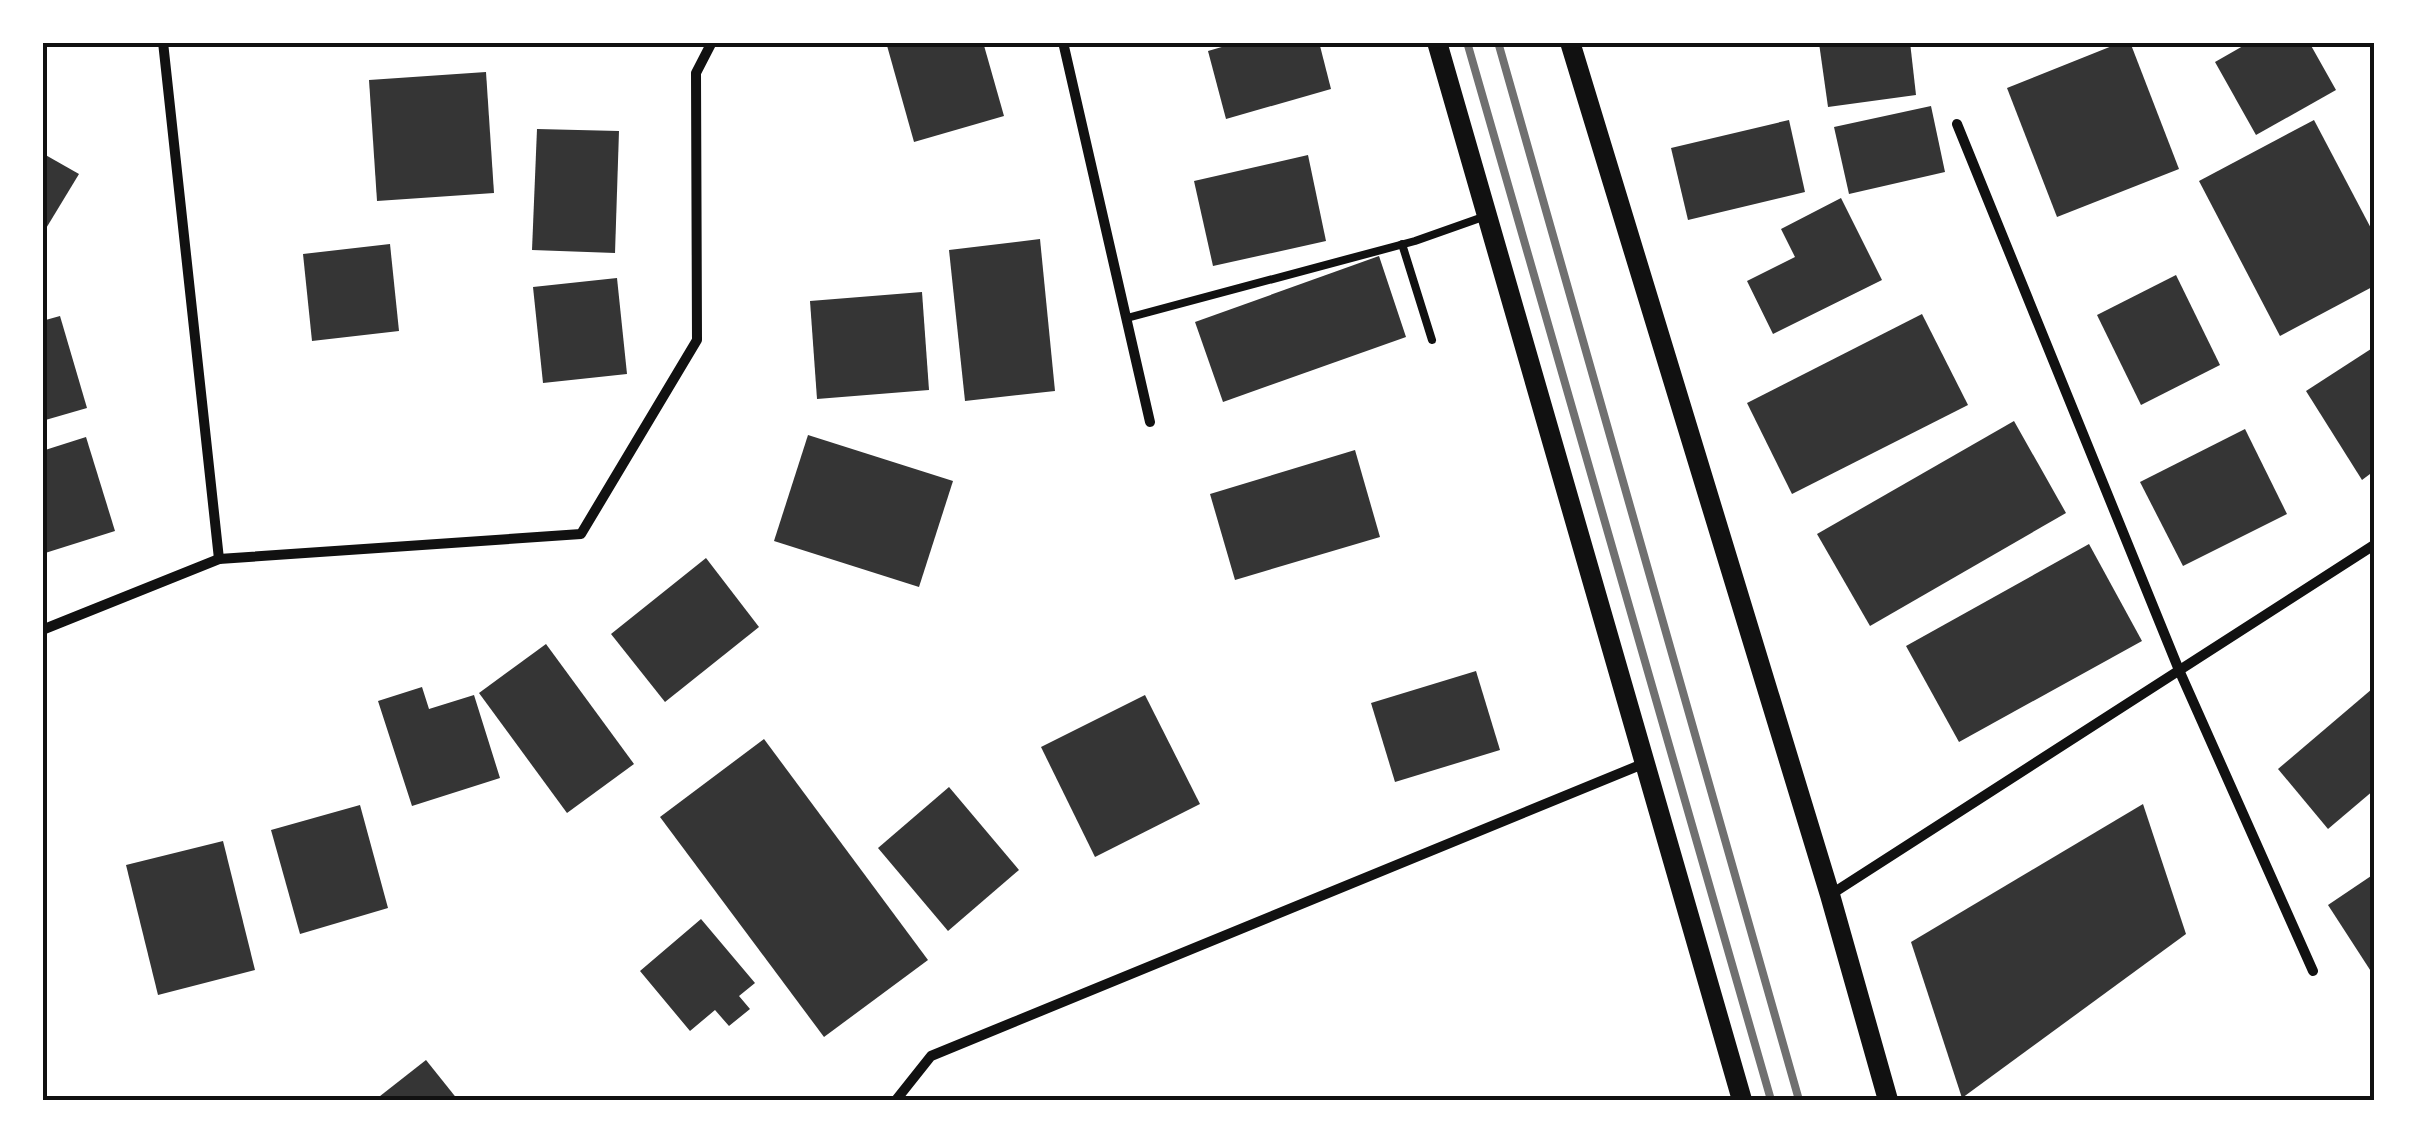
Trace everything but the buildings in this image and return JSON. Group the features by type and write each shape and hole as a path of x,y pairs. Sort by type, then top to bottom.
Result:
{"main road":[{"path":"1437,42 1742,1100"},
{"path":"1444,67 1454,42"},
{"path":"1570,42 1830,895 1888,1100"}],"street":[{"path":"163,42 220,559"},
{"path":"42,630 220,559 581,534 697,340 696,73 712,42"},
{"path":"1063,42 1150,422"},
{"path":"1957,124 2179,670 2313,970"},
{"path":"1830,895 2374,545"},
{"path":"896,1100 931,1056 1646,763"}],"lane":[{"path":"1126,318 1402,244 1488,215"},
{"path":"1402,244 1432,340"}],"railway":[{"path":"1467,42 1771,1100"},
{"path":"1498,42 1799,1100"}]}
